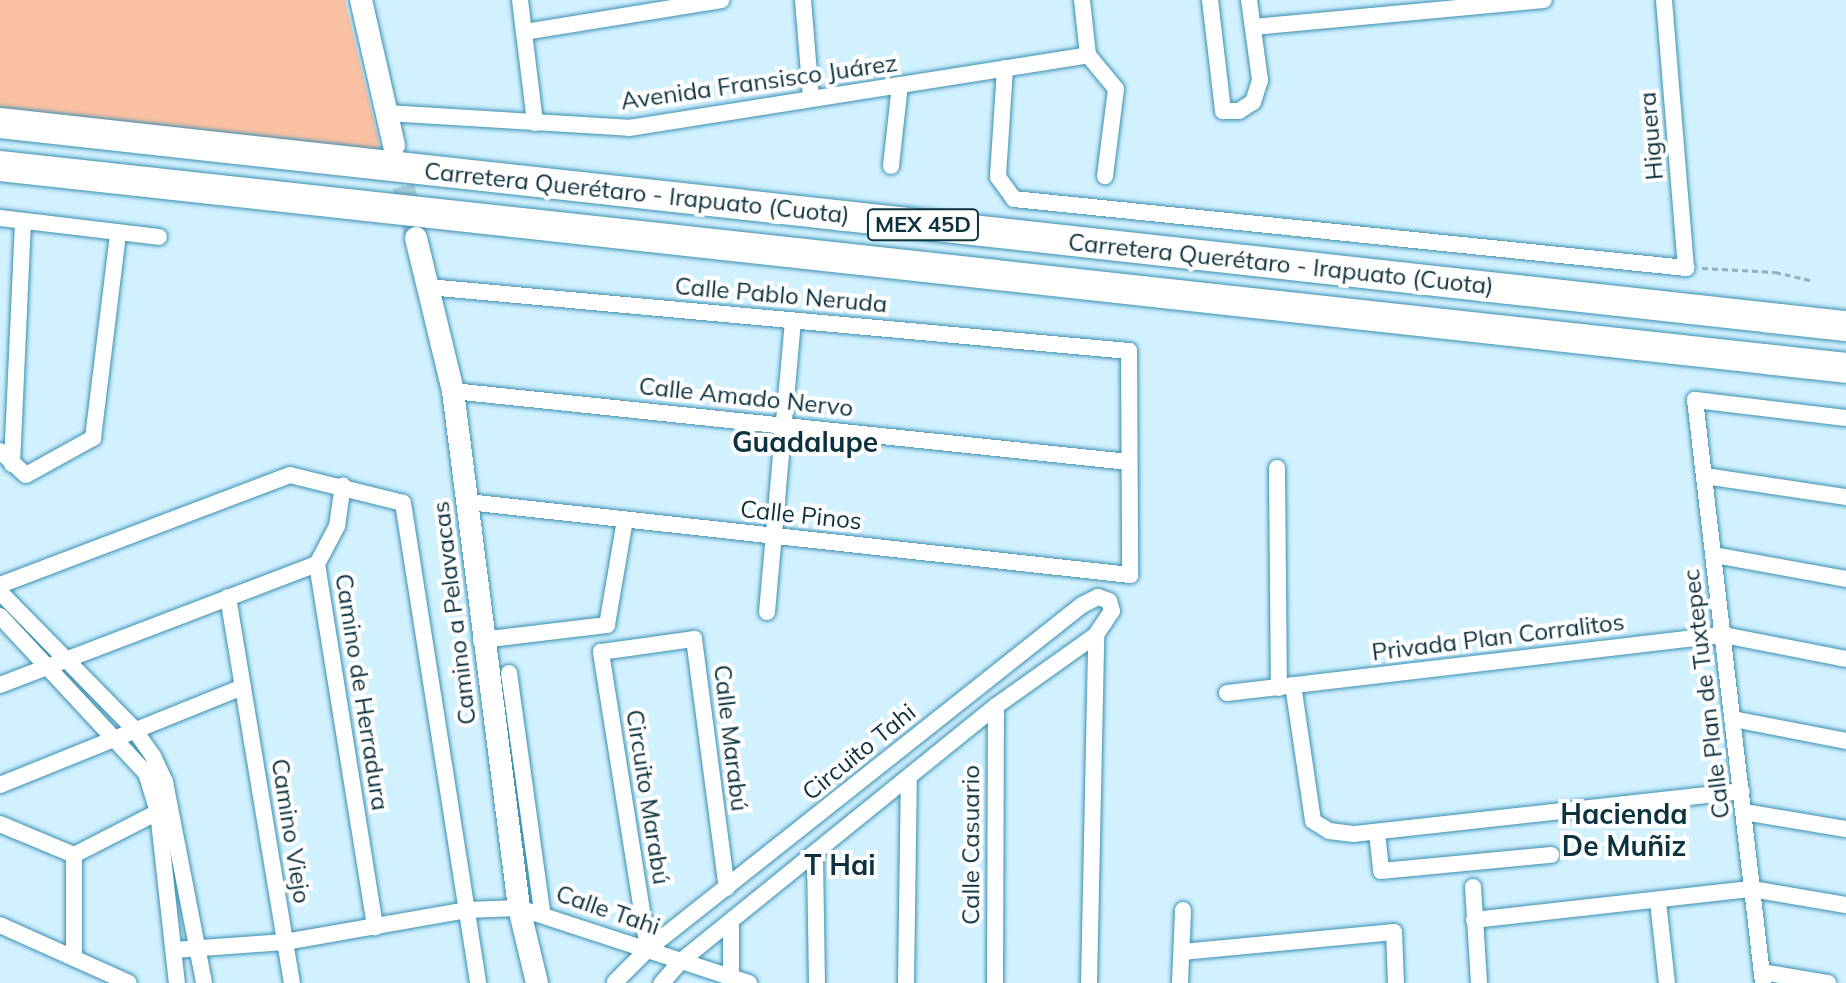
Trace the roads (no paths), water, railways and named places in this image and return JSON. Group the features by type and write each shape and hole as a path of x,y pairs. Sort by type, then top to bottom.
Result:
{"highway":[{"name":"Carretera Querétaro - Irapuato (Cuota)","path":"0,123 1846,326"},
{"name":"Carretera Querétaro - Irapuato (Cuota)","path":"0,166 1846,368"},
{"path":"1722,312 1846,315"},
{"path":"1720,354 1846,380"}],"street":[{"path":"361,0 394,145"},
{"path":"520,0 535,123"},
{"path":"524,32 721,0"},
{"path":"803,0 811,97"},
{"path":"1082,0 1088,55 1104,68 1116,89 1105,176"},
{"path":"1210,0 1223,111 1239,111 1253,102 1260,80 1249,0"},
{"path":"1253,27 1373,7 1544,0"},
{"name":"Higuera","path":"1005,68 998,177 1014,199 1686,268 1664,0"},
{"name":"Avenida Fransisco Juárez","path":"387,113 629,128 1088,55"},
{"path":"891,166 900,85"},
{"path":"0,218 159,237"},
{"path":"12,464 23,221"},
{"path":"0,451 26,475 93,438 118,233"},
{"name":"Camino a Pelavacas","path":"416,238 453,391 468,502 481,640 530,910 537,983"},
{"name":"Calle Pablo Neruda","path":"428,287 1129,351 1129,462"},
{"path":"767,612 771,536 793,321"},
{"name":"Calle Amado Nervo","path":"453,391 1129,462"},
{"name":"Calle Plan de Tuxtepec","path":"1762,978 1695,400 1846,418"},
{"name":"Calle Pinos","path":"468,502 1130,575 1129,462"},
{"path":"1277,468 1286,686 1313,821 1329,831 1377,832 1742,791"},
{"path":"0,585 290,475 343,485 403,503 478,983"},
{"path":"1705,476 1846,497"},
{"path":"317,564 337,526 343,485"},
{"path":"481,640 607,625 625,520"},
{"path":"1714,555 1846,579"},
{"name":"Camino de Herradura","path":"0,685 317,564 375,927"},
{"path":"0,592 134,729 165,782 204,983"},
{"name":"Camino Viejo","path":"228,597 292,983"},
{"name":"Circuito Tahi","path":"615,982 648,949 1082,605 1098,597 1109,601 1112,611 1096,635 1089,983"},
{"path":"0,616 115,735 146,773 158,812 177,983"},
{"path":"662,983 680,962 815,856 996,706 1096,635"},
{"name":"Privada Plan Corralitos","path":"1227,693 1723,635 1846,659"},
{"name":"Calle Marabú","path":"601,652 694,639 727,888"},
{"name":"Circuito Marabú","path":"601,652 648,949"},
{"path":"174,950 285,942 466,910 530,910 509,673"},
{"path":"0,785 115,735 243,687"},
{"name":"Calle Casuario","path":"995,983 996,706"},
{"path":"1733,719 1846,741"},
{"path":"906,983 909,779"},
{"path":"0,824 74,855 158,812"},
{"path":"1744,812 1846,829"},
{"path":"1377,832 1381,871 1551,855"},
{"path":"74,855 74,958"},
{"path":"815,856 817,983"},
{"path":"1473,887 1479,983"},
{"path":"1474,920 1658,902 1752,889 1846,905"},
{"path":"1658,902 1667,983"},
{"name":"Calle Tahi","path":"530,910 680,962"},
{"path":"1180,983 1183,910"},
{"path":"731,922 731,977"},
{"path":"0,925 129,983"},
{"path":"1182,952 1394,932 1396,983"},
{"path":"680,962 749,983"},
{"path":"1762,978 1828,983"}],"tunnel":[{"path":"396,154 416,238"}],"district":[{"name":"Guadalupe","path":"805,442"},
{"name":"Hacienda De Muñiz","path":"1624,830"},
{"name":"T Hai","path":"840,865"}]}
